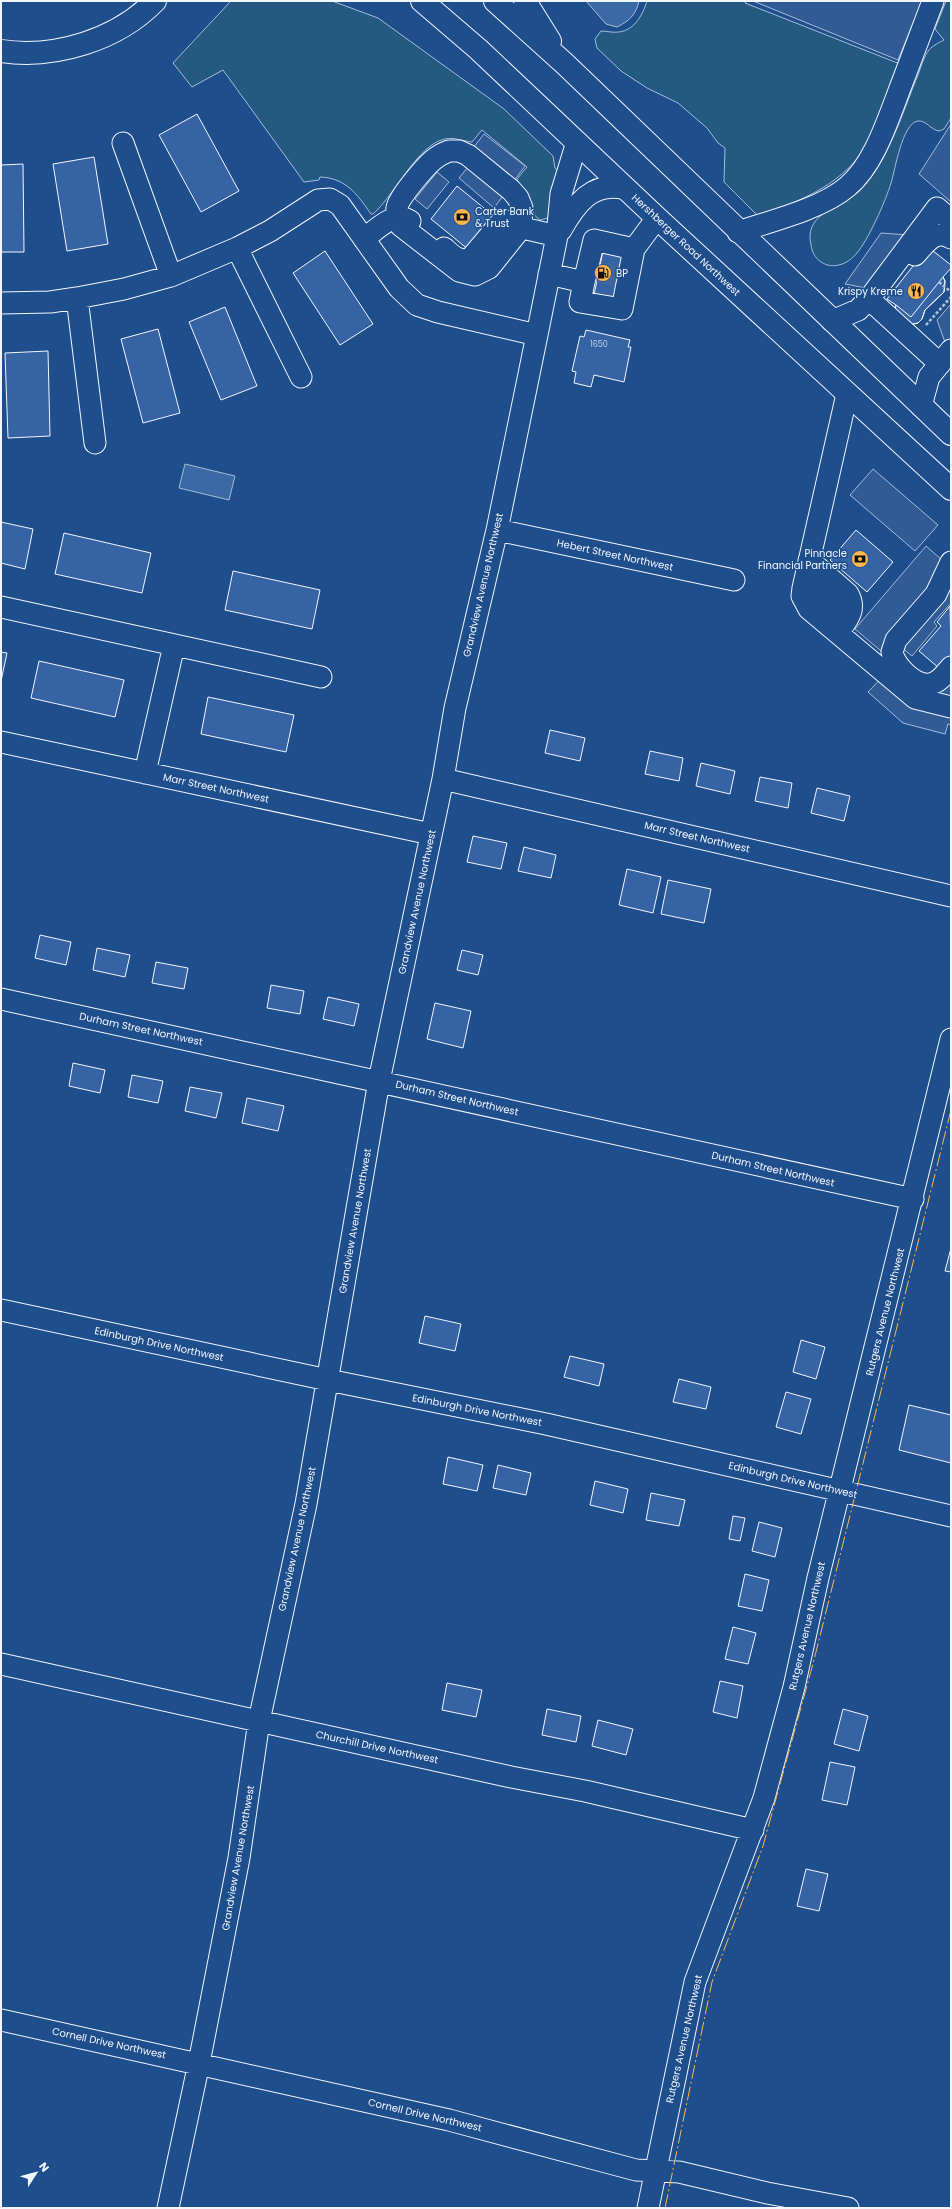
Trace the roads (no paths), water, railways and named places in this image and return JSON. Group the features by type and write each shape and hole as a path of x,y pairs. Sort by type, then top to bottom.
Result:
{"main road":[{"path":"1,51 43,53 73,47 101,37 127,23 155,1"},
{"name":"Hershberger Road Northwest","path":"422,1 478,49 657,218 951,489"},
{"path":"495,1 565,64 738,232 951,434"},
{"path":"525,1 565,64"}],"street":[{"path":"738,232 794,214 833,197 848,187 864,167 881,138 933,1"},
{"name":"Grandview Avenue Northwest","path":"168,2208 199,2063 239,1858 259,1721 306,1504 379,1081 431,834 455,708 496,530 538,335 549,274 558,236 561,194 576,142"},
{"path":"123,143 171,276"},
{"path":"449,151 459,152 468,156 518,198 522,208 517,227 489,268 482,273 467,274 459,271 401,226 397,208 400,200 431,162 440,155 449,151"},
{"name":"Grandview Avenue Northwest","path":"558,236 575,206 588,195 605,188 626,189"},
{"path":"1,304 50,302 77,298 124,289 171,276 237,248 270,231 318,200 330,199 340,205 399,288 417,305 438,312 538,335"},
{"path":"832,321 858,310 944,214"},
{"path":"634,249 594,240 590,274 580,302 622,309 624,277 634,249 657,218"},
{"path":"364,239 391,219 408,219 458,259 463,261 470,259 501,222 506,221 517,227 558,236"},
{"path":"871,297 888,290 933,236 940,234 951,238"},
{"path":"237,248 301,377"},
{"path":"549,274 590,274"},
{"path":"871,297 945,357 929,377 921,406"},
{"path":"77,298 96,443"},
{"path":"847,394 802,596 808,609 842,627 915,698 951,707"},
{"name":"Hebert Street Northwest","path":"496,530 734,580"},
{"path":"951,562 936,594 896,640 892,652 898,666 915,681 923,684 938,682 951,667"},
{"path":"807,572 848,594 852,607 851,615 842,627"},
{"path":"1,607 320,677"},
{"path":"145,773 174,644"},
{"name":"Marr Street Northwest","path":"1,742 431,834"},
{"name":"Marr Street Northwest","path":"442,779 951,896"},
{"name":"Durham Street Northwest","path":"1,999 913,1199"},
{"name":"Rutgers Avenue Northwest","path":"648,2208 695,1982 764,1798 794,1687 840,1491 913,1199 951,1039"},
{"name":"Edinburgh Drive Northwest","path":"1,1310 328,1380 546,1424 951,1516"},
{"name":"Churchill Drive Northwest","path":"1,1664 511,1777 585,1791 753,1830"},
{"name":"Cornell Drive Northwest","path":"1,2020 450,2120 636,2170 679,2172 767,2193 848,2208"}],"tunnel":[{"path":"599,272 620,277"}],"place":[{"name":"Carter Bank & Trust","path":"462,217"},
{"name":"BP","path":"603,273"},
{"name":"Krispy Kreme","path":"916,291"},
{"name":"Pinnacle Financial Partners","path":"860,559"}]}
